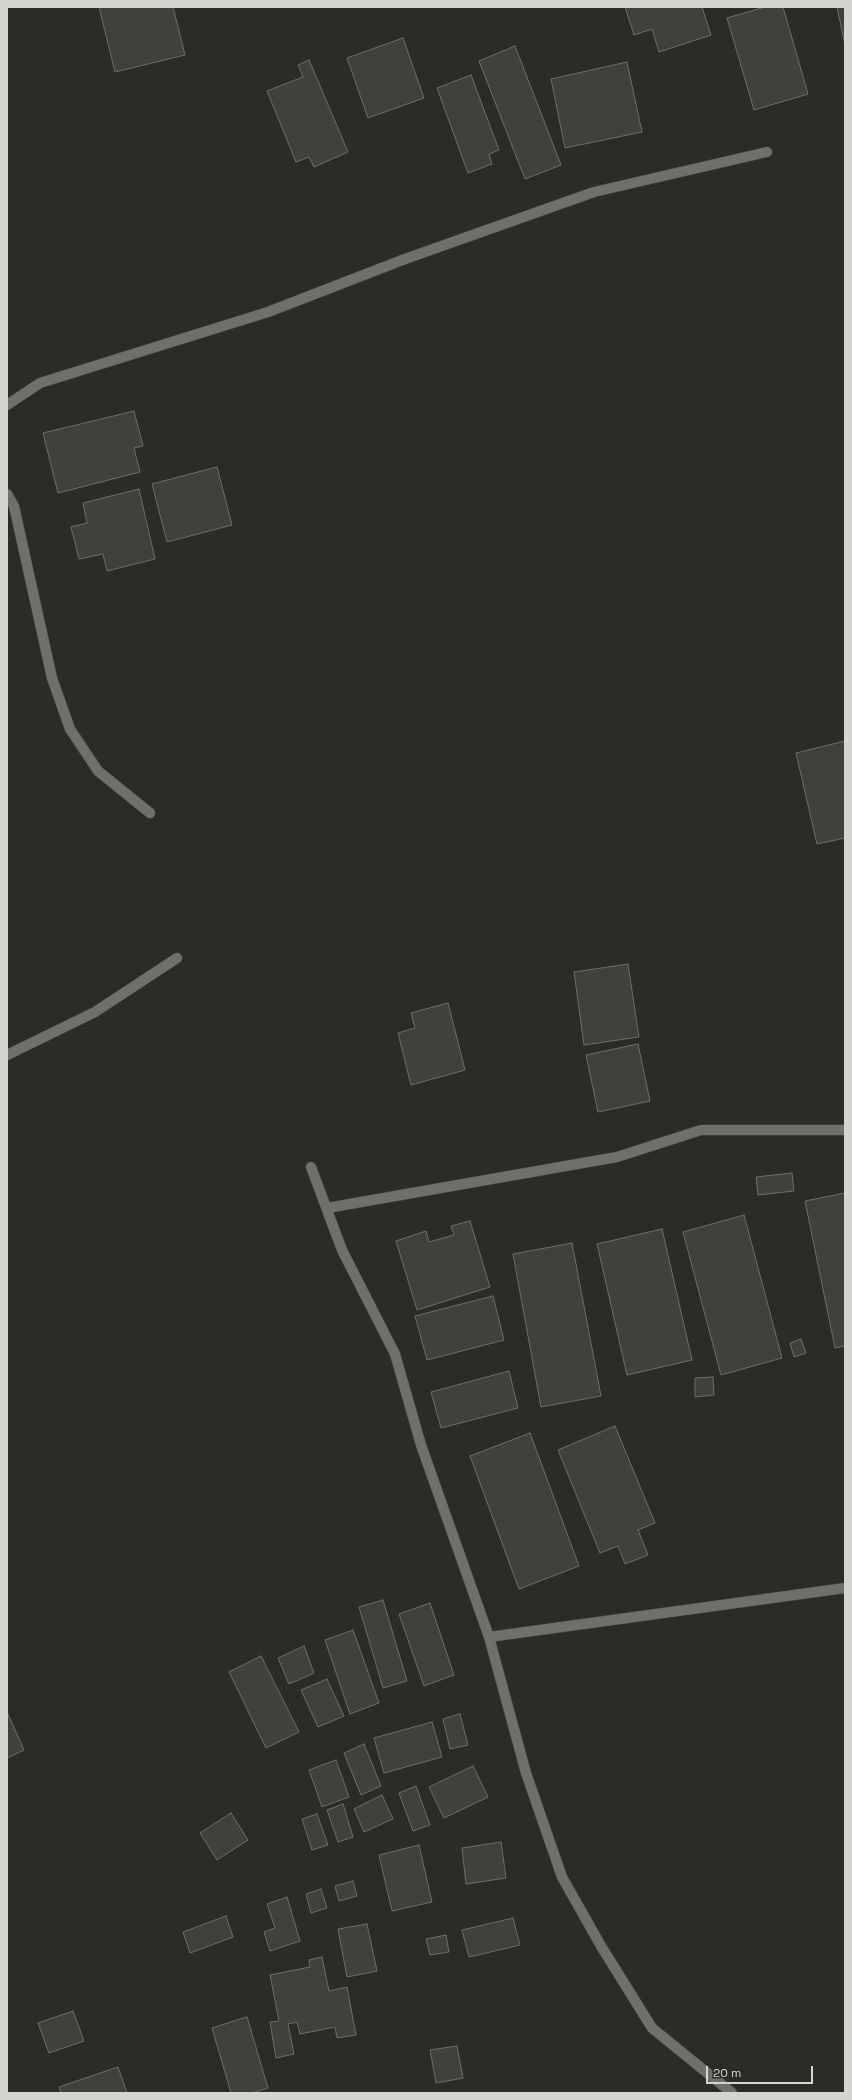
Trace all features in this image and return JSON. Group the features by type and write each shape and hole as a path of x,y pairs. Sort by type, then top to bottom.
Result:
{"street":[{"path":"7,405 40,383 268,312 405,259 594,192 767,152"},
{"path":"7,494 14,506 52,678 70,729 98,772 150,813"},
{"path":"7,1054 95,1012 177,958"},
{"path":"326,1208 617,1157 701,1130 845,1130"},
{"path":"311,1167 342,1250 395,1354 421,1444 489,1637 526,1773 562,1877 601,1946 652,2028 732,2093"},
{"path":"489,1637 845,1588"}],"building":[{"path":"99,7 173,7 185,55 115,72"},
{"path":"625,7 702,7 711,35 659,52 652,29 634,35"},
{"path":"765,7 783,7 808,94 754,110 727,18"},
{"path":"837,7 845,7 845,45"},
{"path":"403,38 424,98 368,118 347,58"},
{"path":"515,46 561,165 525,179 479,61"},
{"path":"309,60 348,152 314,167 309,157 296,162 267,91 303,77 298,65"},
{"path":"627,62 642,132 565,148 551,79"},
{"path":"471,75 499,150 489,154 492,164 468,173 437,88"},
{"path":"134,411 143,446 134,448 140,472 58,493 43,433"},
{"path":"217,467 232,525 167,542 152,484"},
{"path":"139,489 155,559 107,571 103,554 79,559 71,527 87,523 83,503"},
{"path":"845,741 845,838 817,844 796,753"},
{"path":"628,964 639,1037 584,1045 574,972"},
{"path":"448,1003 465,1070 411,1085 398,1033 415,1028 411,1013"},
{"path":"638,1044 650,1101 598,1112 586,1055"},
{"path":"792,1173 794,1191 758,1195 756,1177"},
{"path":"845,1193 845,1346 835,1348 805,1201"},
{"path":"744,1215 782,1358 721,1375 683,1232"},
{"path":"470,1221 490,1287 417,1310 396,1241 426,1231 429,1242 454,1235 451,1226"},
{"path":"662,1229 692,1360 627,1375 597,1244"},
{"path":"572,1243 601,1396 541,1407 513,1254"},
{"path":"493,1296 504,1340 427,1360 415,1316"},
{"path":"801,1339 806,1353 794,1357 790,1343"},
{"path":"509,1371 518,1408 441,1428 431,1392"},
{"path":"713,1377 714,1395 695,1397 695,1378"},
{"path":"615,1426 655,1523 638,1530 648,1555 625,1564 618,1546 600,1553 558,1450"},
{"path":"530,1433 579,1566 519,1589 470,1456"},
{"path":"383,1600 407,1681 383,1688 359,1607"},
{"path":"430,1603 454,1675 424,1686 399,1614"},
{"path":"353,1630 379,1703 350,1714 325,1640"},
{"path":"304,1646 314,1673 289,1684 278,1658"},
{"path":"261,1656 299,1732 266,1748 229,1672"},
{"path":"327,1679 344,1716 318,1727 301,1690"},
{"path":"7,1712 24,1750 7,1758"},
{"path":"460,1714 468,1745 450,1749 443,1719"},
{"path":"432,1722 442,1757 384,1773 374,1738"},
{"path":"364,1744 381,1786 361,1795 344,1753"},
{"path":"336,1760 349,1797 322,1807 309,1770"},
{"path":"473,1766 488,1797 444,1818 429,1787"},
{"path":"416,1786 430,1825 413,1831 399,1793"},
{"path":"382,1795 393,1819 364,1832 354,1809"},
{"path":"343,1804 353,1837 338,1842 327,1810"},
{"path":"231,1813 248,1840 217,1860 200,1833"},
{"path":"317,1814 328,1845 312,1850 302,1819"},
{"path":"501,1842 506,1878 466,1884 462,1848"},
{"path":"419,1845 432,1902 392,1911 379,1855"},
{"path":"353,1881 357,1896 339,1901 335,1886"},
{"path":"321,1889 327,1908 311,1913 306,1894"},
{"path":"287,1897 300,1941 270,1951 264,1932 275,1928 267,1904"},
{"path":"226,1916 233,1937 190,1953 183,1932"},
{"path":"513,1918 520,1945 469,1957 462,1930"},
{"path":"367,1924 377,1971 347,1977 338,1929"},
{"path":"446,1935 449,1952 430,1955 426,1939"},
{"path":"322,1957 329,1991 347,1987 356,2035 337,2038 335,2027 300,2034 297,2022 288,2024 294,2054 276,2058 270,2022 279,2021 270,1975 310,1967 309,1960"},
{"path":"73,2011 84,2041 49,2053 38,2023"},
{"path":"247,2017 268,2088 252,2093 231,2093 212,2028"},
{"path":"457,2046 463,2078 436,2083 430,2050"},
{"path":"118,2067 127,2093 61,2093 59,2087"}]}
